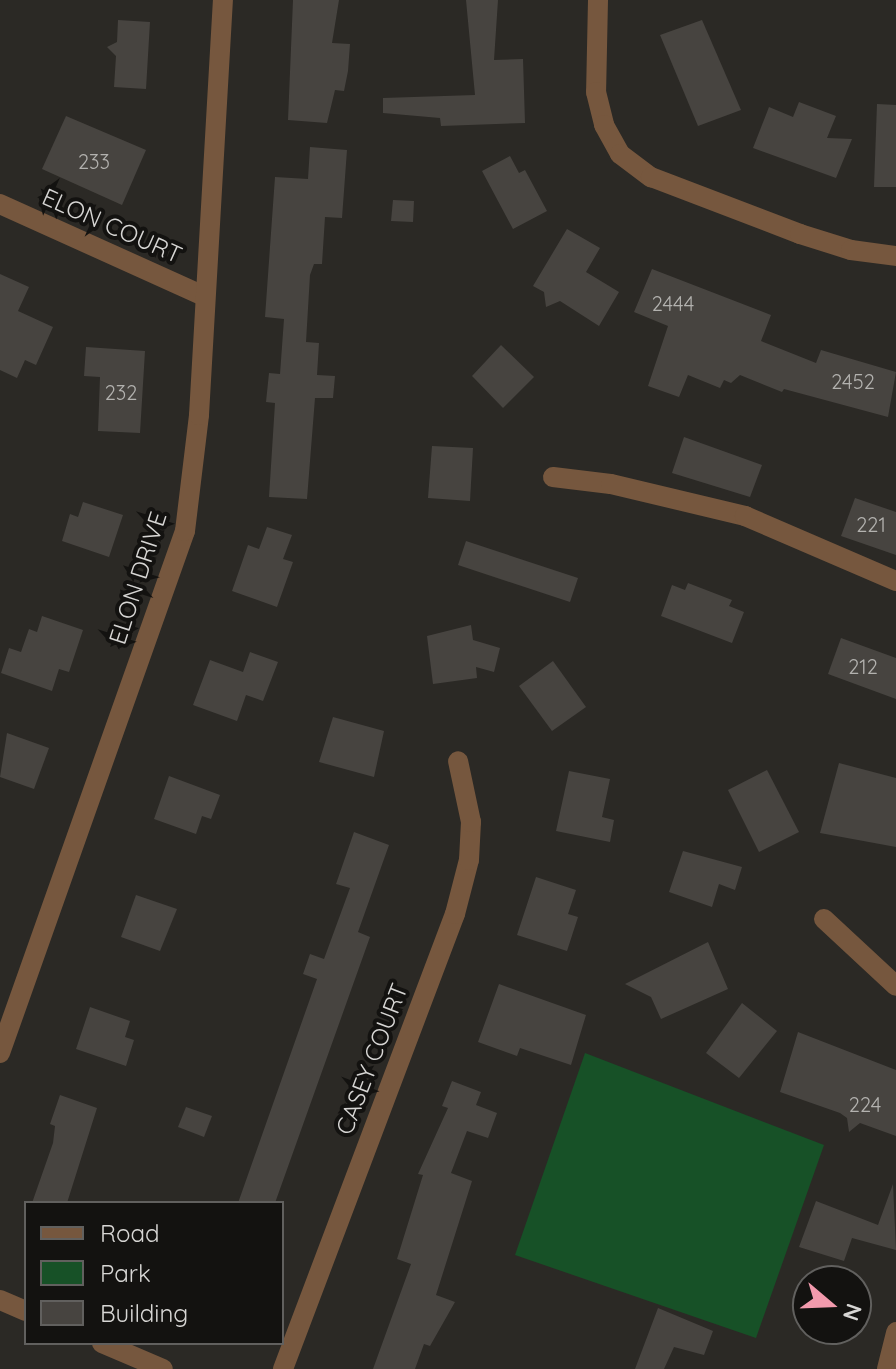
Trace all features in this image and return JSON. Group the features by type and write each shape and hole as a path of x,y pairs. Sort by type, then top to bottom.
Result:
{"street":[{"name":"ELON DRIVE","path":"0,1053 185,531 199,415 202,295 223,0"},
{"path":"598,0 596,92 604,125 620,154 651,177 800,234 851,250 896,256"},
{"name":"ELON COURT","path":"0,204 202,295"},
{"path":"553,477 611,484 745,516 896,581"},
{"name":"CASEY COURT","path":"283,1369 455,914 469,860 471,822 458,761"},
{"path":"824,919 896,986"},
{"path":"0,1300 24,1310"},
{"path":"887,1369 896,1332"},
{"path":"107,1345 163,1369"}],"green space":[{"path":"585,1053 824,1145 756,1338 515,1255"}],"building":[{"path":"293,0 339,0 332,43 350,44 348,71 344,91 335,90 327,123 288,120"},
{"path":"466,0 498,0 494,60 523,59 525,123 441,126 440,118 383,113 383,98 475,95"},
{"path":"118,20 150,22 146,89 114,87 116,56 107,47 117,42"},
{"path":"702,20 741,110 698,126 660,35"},
{"path":"799,102 836,116 827,138 852,139 836,178 753,148 769,107 793,117"},
{"path":"877,104 896,105 896,187 874,187"},
{"path":"66,116 146,150 122,205 42,169"},
{"path":"310,147 347,150 342,218 325,217 322,264 314,264 310,275 306,342 319,343 317,375 335,376 333,398 315,398 307,499 269,497 275,403 266,402 269,373 280,374 284,319 265,317 275,177 308,179"},
{"path":"510,156 519,173 525,170 547,211 513,229 482,171"},
{"path":"393,200 414,201 413,222 391,221"},
{"path":"567,229 600,248 586,272 619,292 599,326 560,301 546,307 544,292 533,286"},
{"path":"652,269 771,315 761,341 816,363 821,350 896,372 888,417 784,389 782,392 740,375 731,383 724,380 720,388 688,375 679,397 648,386 668,326 634,312"},
{"path":"0,274 29,287 18,311 53,327 36,365 25,360 17,378 0,370"},
{"path":"501,345 534,377 503,408 472,376"},
{"path":"86,347 145,351 140,433 98,431 100,377 84,376"},
{"path":"684,437 762,465 750,497 672,473"},
{"path":"432,446 473,448 470,501 428,498"},
{"path":"855,498 896,512 896,555 841,536"},
{"path":"83,502 123,515 109,557 62,541 70,514 78,517"},
{"path":"267,527 292,535 283,559 293,562 277,607 232,591 248,545 259,549"},
{"path":"466,541 578,578 570,602 458,565"},
{"path":"688,583 732,600 729,606 744,612 732,643 661,616 672,585 685,590"},
{"path":"42,616 83,630 69,672 59,669 52,691 1,673 9,648 21,652 29,629 37,632"},
{"path":"471,625 473,640 500,648 494,672 476,667 477,678 433,684 427,636"},
{"path":"841,638 896,658 896,699 828,674"},
{"path":"250,652 278,662 263,701 246,695 237,721 193,705 210,660 243,672"},
{"path":"553,661 586,707 552,731 519,686"},
{"path":"333,717 384,731 374,777 319,762"},
{"path":"7,733 49,748 34,789 0,777"},
{"path":"839,763 896,778 896,847 820,833"},
{"path":"767,770 799,832 759,852 728,790"},
{"path":"569,771 610,779 602,817 614,820 610,842 556,831"},
{"path":"169,776 220,795 211,819 202,816 196,834 154,819"},
{"path":"354,832 389,845 358,932 370,937 276,1201 239,1201 317,979 303,974 310,954 324,959 350,888 336,884"},
{"path":"683,851 742,867 735,890 719,884 712,907 669,892"},
{"path":"536,877 576,890 568,914 578,917 567,951 517,935"},
{"path":"136,895 177,909 160,951 121,937"},
{"path":"708,942 728,989 661,1019 651,997 625,984"},
{"path":"499,984 586,1015 571,1065 520,1048 517,1056 478,1042"},
{"path":"742,1003 777,1031 739,1078 706,1053"},
{"path":"90,1007 130,1021 125,1037 134,1040 126,1066 76,1049"},
{"path":"798,1032 896,1070 896,1136 860,1123 849,1132 847,1118 840,1113 780,1092"},
{"path":"452,1081 481,1092 476,1105 497,1113 488,1138 467,1131 451,1173 472,1181 436,1295 455,1302 430,1346 424,1344 415,1369 373,1369 411,1264 397,1259 423,1175 418,1174 448,1108 442,1106"},
{"path":"60,1095 97,1108 68,1201 33,1201 53,1143 55,1126 50,1124"},
{"path":"186,1107 212,1116 204,1137 178,1127"},
{"path":"893,1184 896,1250 852,1238 844,1261 799,1247 816,1201 878,1225"},
{"path":"658,1308 713,1331 704,1355 674,1347 664,1369 635,1369"}]}
